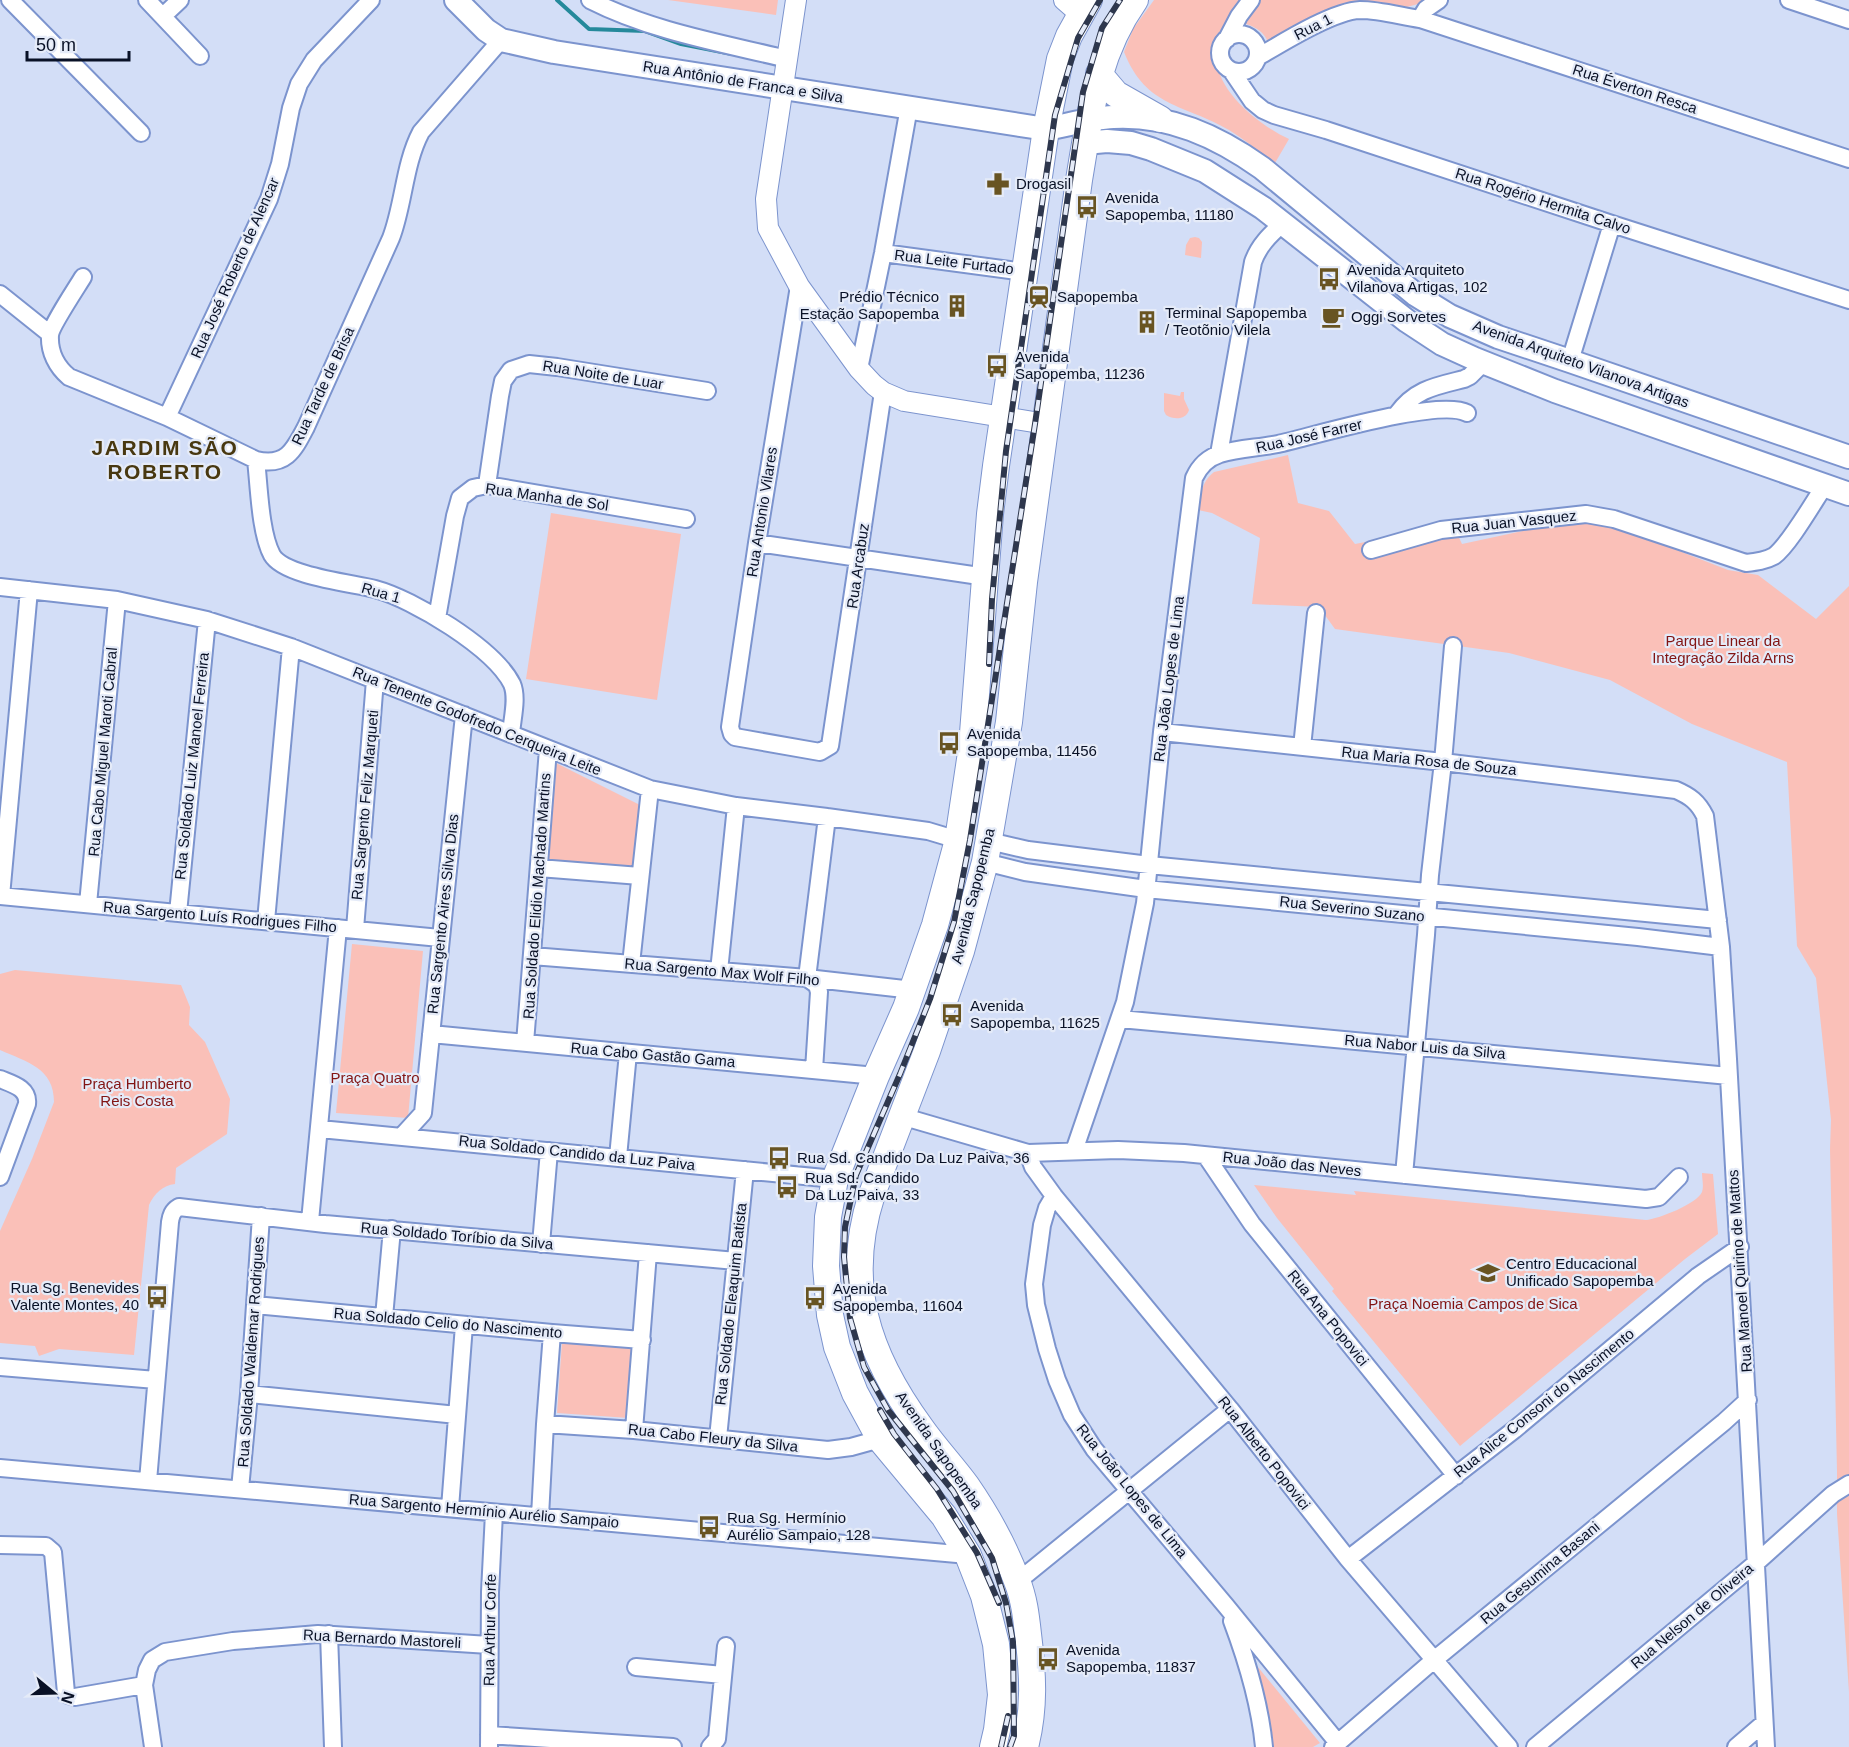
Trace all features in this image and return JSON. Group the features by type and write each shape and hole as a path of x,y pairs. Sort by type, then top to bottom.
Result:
{"main road":[{"name":"Rua Antônio de Franca e Silva","path":"456,0 486,30 501,40 554,52 1046,129"},
{"name":"Avenida Sapopemba","path":"1025,1747 1030,1730 1033,1677 1025,1611 1017,1582 995,1533 966,1486 920,1427 885,1370 871,1341 864,1313 860,1281 861,1240 872,1194 927,1051 961,951 987,851 1009,722 1024,582 1087,132 1099,74 1115,32 1132,4"},
{"name":"Avenida Sapopemba","path":"993,1747 1001,1695 996,1644 984,1596 968,1555 944,1516 880,1439 855,1393 837,1347 830,1315 826,1266 828,1217 835,1179 913,990 935,925 958,840 972,746 992,505 1003,417 1046,129 1060,59 1078,5"},
{"path":"1099,74 1116,94 1160,119"},
{"name":"Avenida Arquiteto Vilanova Artigas","path":"1087,132 1112,117 1160,119 1190,128 1236,150 1284,185 1416,295 1450,316 1498,338 1849,458"},
{"name":"Avenida Arquiteto Vilanova Artigas","path":"1046,129 1087,132 1107,141 1151,149 1205,171 1263,208 1407,321 1442,344 1570,397 1849,494"},
{"path":"1263,208 1284,185"},
{"path":"958,840 973,839 987,851"},
{"path":"835,1179 846,1182 855,1190 857,1201 855,1233 861,1240"}],"street":[{"path":"10,0 141,133"},
{"path":"147,0 200,56"},
{"path":"163,16 180,0"},
{"name":"Rua José Roberto de Alencar","path":"167,417 269,199 280,164 291,108 299,84 314,60 371,0"},
{"path":"590,0 613,11 656,26 788,59"},
{"path":"796,0 766,199 766,217 768,228 798,286 859,369 883,392 904,401 1046,424"},
{"path":"1420,19 1426,9 1439,0"},
{"path":"1789,0 1849,21"},
{"path":"1227,39 1249,2"},
{"path":"1247,55 1245,19 1249,2"},
{"name":"Rua 1","path":"1227,39 1239,34 1247,55 1285,41 1340,13 1358,10 1374,11 1420,19"},
{"name":"Rua Éverton Resca","path":"1420,19 1849,159"},
{"name":"Rua Rogério Hermita Calvo","path":"1227,39 1221,48 1223,63 1247,55 1245,91 1257,105 1274,115 1849,300"},
{"name":"Rua Tarde de Brisa","path":"256,460 278,461 295,448 391,238 416,141 421,132 501,40"},
{"path":"859,369 883,253 909,107"},
{"path":"1219,454 1253,262 1257,250 1283,223"},
{"path":"1570,361 1612,224"},
{"name":"Rua Leite Furtado","path":"883,253 1025,272"},
{"path":"83,277 50,334 54,360 61,370 69,377 167,417 256,460"},
{"name":"Rua Antonio Vilares","path":"798,286 730,727 735,736 820,752 830,746 832,740"},
{"path":"0,294 50,334"},
{"path":"1397,414 1418,393 1464,379 1484,363"},
{"name":"Rua Noite de Luar","path":"487,485 503,381 511,370 528,364 557,367 707,391"},
{"name":"Rua Arcabuz","path":"832,740 883,392"},
{"name":"Rua José Farrer","path":"1219,454 1275,444 1397,414 1441,410 1467,413"},
{"name":"Rua João Lopes de Lima","path":"1074,1151 1128,991 1146,889 1162,732 1194,478 1204,463 1219,454"},
{"name":"Rua 1","path":"256,460 265,532 272,555 281,564 315,576 403,598 437,618 498,663 513,686 511,734"},
{"name":"Rua Manha de Sol","path":"437,618 455,516 460,498 473,488 487,485 686,519"},
{"name":"Rua Juan Vasquez","path":"1371,550 1441,530 1586,514 1614,519 1746,563 1759,562 1773,556 1783,547 1825,485"},
{"path":"757,543 986,577"},
{"name":"Rua Tenente Godofredo Cerqueira Leite","path":"0,588 117,600 207,620 291,647 650,789 736,806 928,831 958,840"},
{"path":"0,896 29,590"},
{"name":"Rua Cabo Miguel Maroti Cabral","path":"88,904 117,600"},
{"path":"1302,747 1316,613"},
{"name":"Rua Soldado Luiz Manoel Ferreira","path":"178,913 207,620"},
{"path":"1404,1175 1453,646"},
{"path":"266,921 291,647"},
{"name":"Rua Sargento Feliz Marqueti","path":"310,1221 375,680"},
{"name":"Rua Sargento Aires Silva Dias","path":"423,1113 464,716"},
{"name":"Rua Maria Rosa de Souza","path":"1162,732 1676,790 1694,799"},
{"name":"Rua Soldado Elidio Machado Martins","path":"525,1043 548,749"},
{"path":"631,964 650,789"},
{"name":"Rua Manoel Quirino de Mattos","path":"1694,799 1705,816 1721,947 1740,1246 1766,1747"},
{"path":"719,972 736,806"},
{"path":"814,1070 819,992 817,984 807,978 827,817"},
{"name":"Rua Severino Suzano","path":"987,851 1028,850 1149,865 1718,920"},
{"name":"Rua Severino Suzano","path":"987,851 1025,872 1146,889 1721,947"},
{"path":"539,868 640,876"},
{"name":"Rua Sargento Luís Rodrigues Filho","path":"0,896 440,938"},
{"name":"Rua Sargento Max Wolf Filho","path":"531,956 807,978 913,990"},
{"name":"Rua Nabor Luis da Silva","path":"1120,1019 1729,1076"},
{"name":"Rua Cabo Gastão Gama","path":"430,1034 876,1076"},
{"path":"618,1157 628,1053"},
{"path":"0,1079 25,1091 28,1096 0,1175"},
{"path":"402,1136 423,1113 437,1140"},
{"name":"Rua João das Neves","path":"901,1116 1028,1153 1118,1149 1646,1199 1659,1197 1679,1177"},
{"name":"Rua Soldado Candido da Luz Paiva","path":"320,1129 835,1179"},
{"path":"541,1244 549,1151"},
{"name":"Rua Alberto Popovici","path":"1028,1153 1033,1167 1054,1196 1230,1409 1348,1559 1509,1747"},
{"name":"Rua Ana Popovici","path":"1206,1156 1252,1224 1456,1476"},
{"name":"Rua Soldado Eleaquim Batista","path":"718,1438 745,1170"},
{"name":"Rua João Lopes de Lima","path":"1054,1196 1047,1208 1042,1225 1034,1284 1036,1305 1047,1349 1072,1415 1094,1449 1226,1606 1335,1745"},
{"name":"Rua Soldado Toríbio da Silva","path":"156,1380 170,1222 175,1209 179,1207 541,1244 736,1261"},
{"name":"Rua Soldado Waldemar Rodrigues","path":"240,1489 261,1216"},
{"path":"384,1317 392,1229"},
{"name":"Rua Alice Consoni do Nascimento","path":"1348,1559 1456,1476 1698,1276 1740,1246"},
{"path":"634,1430 648,1253"},
{"name":"Rua Soldado Celio do Nascimento","path":"255,1305 642,1340"},
{"path":"450,1508 464,1325"},
{"path":"540,1516 552,1333"},
{"path":"0,1366 156,1380 148,1480"},
{"path":"249,1394 457,1415"},
{"name":"Rua Gesumina Basani","path":"1335,1745 1748,1400"},
{"path":"1017,1582 1230,1409"},
{"name":"Rua Cabo Fleury da Silva","path":"545,1424 634,1430 828,1450 851,1447 880,1439"},
{"name":"Rua Sargento Hermínio Aurélio Sampaio","path":"0,1468 968,1555"},
{"name":"Rua Nelson de Oliveira","path":"1535,1747 1756,1563 1833,1494 1849,1484"},
{"name":"Rua Arthur Corfe","path":"489,1741 489,1645 494,1513"},
{"path":"0,1545 51,1548 66,1693 75,1697 144,1685 153,1747"},
{"path":"1226,1606 1251,1681 1264,1747"},
{"path":"329,1634 333,1747"},
{"name":"Rua Bernardo Mastoreli","path":"144,1685 152,1660 165,1652 186,1647 277,1636 329,1634 489,1645"},
{"path":"710,1747 717,1739 726,1646"},
{"path":"636,1666 723,1675"},
{"path":"1736,1747 1764,1723"},
{"path":"489,1741 673,1747"}],"green space":[{"path":"668,0 778,0 776,15"},
{"path":"1154,0 1239,0 1218,44 1219,72 1225,85 1243,107 1266,126 1289,139 1275,163 1229,130 1155,94 1133,70 1124,52 1133,29"},
{"path":"1258,0 1422,0 1418,4 1407,7 1376,4 1268,42 1259,30 1246,24 1246,19"},
{"path":"1195,237 1202,242 1201,258 1185,255 1186,245 1190,238"},
{"path":"1181,392 1184,392 1184,399 1189,410 1185,416 1179,418 1166,415 1164,393 1180,396"},
{"name":"Parque Linear da Integração Zilda Arns","path":"1288,455 1298,503 1329,511 1355,544 1453,525 1462,544 1579,519 1605,522 1728,570 1758,575 1816,619 1849,586 1849,1692 1837,1514 1831,1120 1816,978 1797,946 1787,762 1692,724 1610,680 1509,653 1335,629 1319,607 1252,604 1260,538 1212,513 1198,510 1201,494 1206,480 1214,472"},
{"path":"551,513 681,534 657,700 526,679"},
{"path":"552,761 640,805 635,868 543,861"},
{"name":"Praça Quatro","path":"352,944 423,951 408,1118 336,1113"},
{"name":"Praça Humberto Reis Costa","path":"15,970 181,985 190,1007 189,1025 205,1042 230,1099 227,1134 176,1168 175,1184 159,1191 149,1205 134,1355 59,1349 39,1356 35,1346 0,1343 0,1231 54,1102 53,1090 44,1074 29,1063 0,1050 0,974"},
{"name":"Praça Noemia Campos de Sica","path":"1702,1173 1713,1174 1718,1234 1460,1446 1332,1291 1334,1289 1277,1218 1254,1185 1356,1195 1354,1191 1646,1220 1677,1210 1699,1197 1703,1190"},
{"path":"562,1342 635,1348 629,1418 557,1413"},
{"path":"1253,1661 1320,1743 1313,1747 1271,1747 1266,1702"}],"waterway":[{"path":"557,0 589,29 645,31 681,44 732,54"}],"railway":[{"path":"989,664 992,599 1006,451 1055,115 1078,38 1100,0"},
{"path":"1010,1747 1014,1736 1013,1642 1006,1603 992,1558 953,1491 888,1410 864,1367 850,1318 844,1257 845,1227 856,1175 930,999 954,922 970,840 1035,424 1083,92 1102,28 1120,0"},
{"path":"880,1410 894,1434 937,1489 977,1553 999,1603"},
{"path":"1001,1747 1008,1716"}],"place":[{"name":"Drogasil","path":"998,184"},
{"name":"Avenida Sapopemba, 11180","path":"1087,207"},
{"name":"Avenida Arquiteto Vilanova Artigas, 102","path":"1329,279"},
{"name":"Sapopemba","path":"1039,297"},
{"name":"Prédio Técnico Estação Sapopemba","path":"957,306"},
{"name":"Oggi Sorvetes","path":"1333,317"},
{"name":"Terminal Sapopemba / Teotõnio Vilela","path":"1147,322"},
{"name":"Avenida Sapopemba, 11236","path":"997,366"},
{"name":"Avenida Sapopemba, 11456","path":"949,743"},
{"name":"Avenida Sapopemba, 11625","path":"952,1015"},
{"name":"Rua Sd. Candido Da Luz Paiva, 36","path":"779,1158"},
{"name":"Rua Sd. Candido Da Luz Paiva, 33","path":"787,1187"},
{"name":"Centro Educacional Unificado Sapopemba","path":"1488,1273"},
{"name":"Rua Sg. Benevides Valente Montes, 40","path":"157,1297"},
{"name":"Avenida Sapopemba, 11604","path":"815,1298"},
{"name":"Rua Sg. Hermínio Aurélio Sampaio, 128","path":"709,1527"},
{"name":"Avenida Sapopemba, 11837","path":"1048,1659"}],"district":[{"name":"JARDIM SÃO ROBERTO","path":"165,460"}]}
